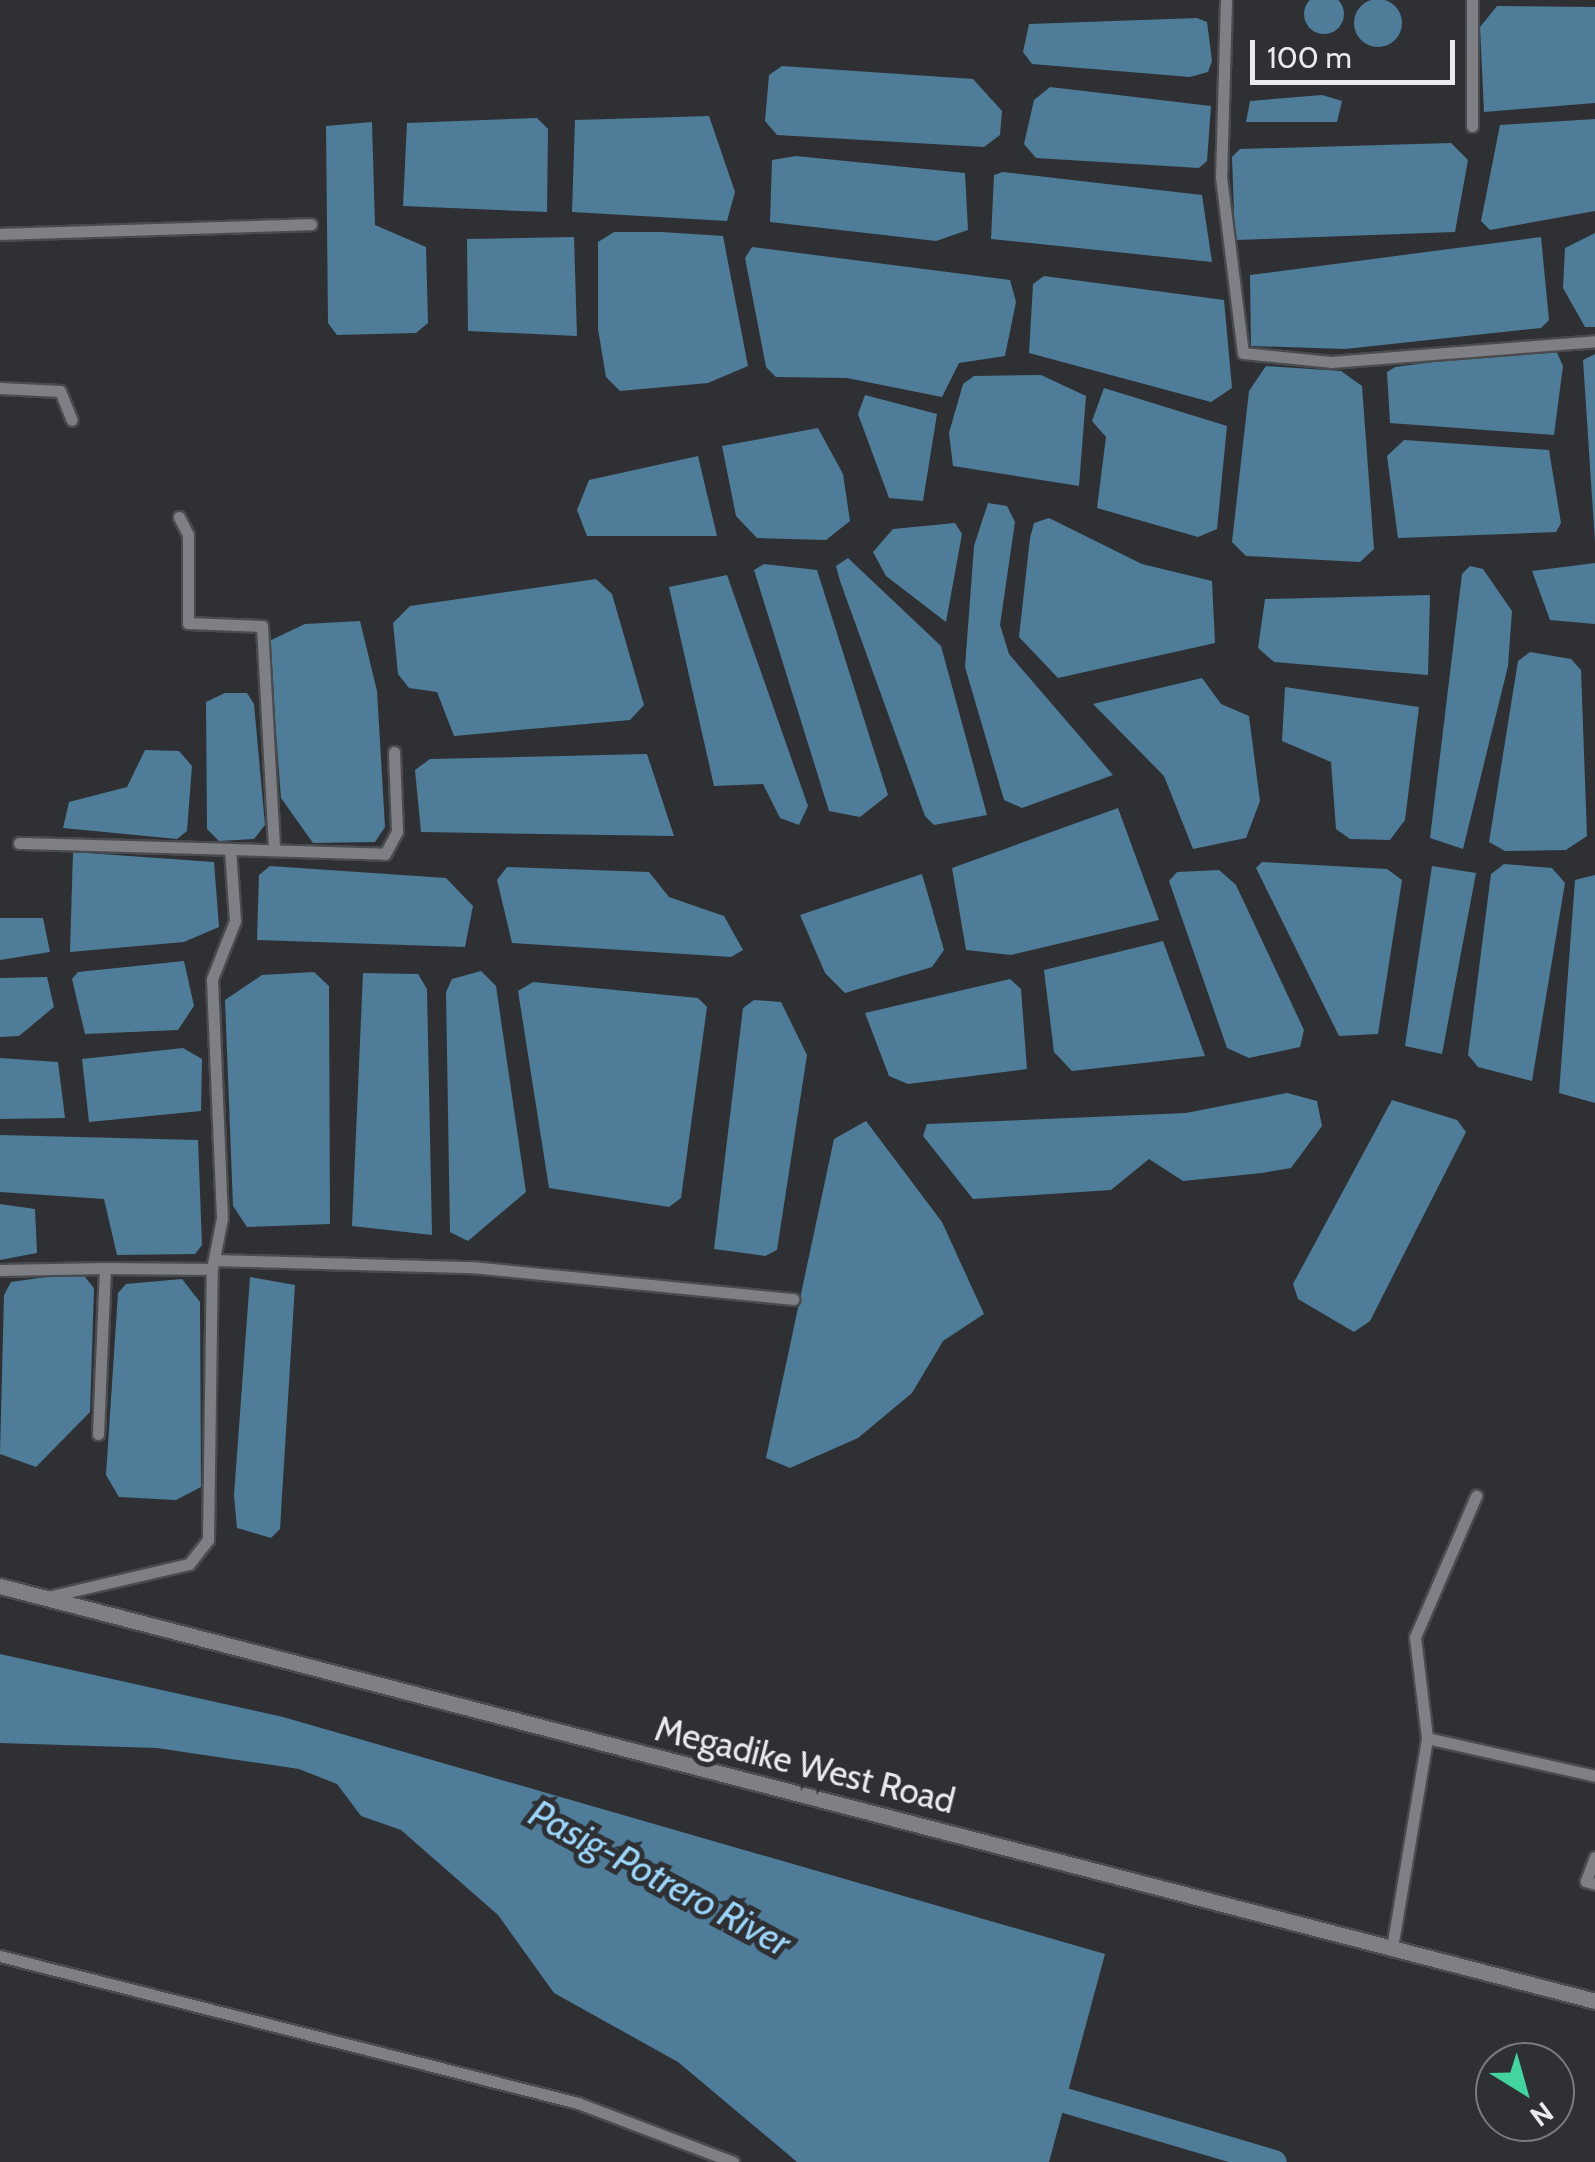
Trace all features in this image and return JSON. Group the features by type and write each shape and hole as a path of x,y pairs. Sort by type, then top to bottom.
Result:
{"street":[{"path":"1226,0 1221,177 1243,353 1331,362 1595,341"},
{"path":"1472,0 1472,126"},
{"path":"0,234 311,224"},
{"path":"0,388 60,391 72,420"},
{"path":"178,517 188,535 188,623 262,626 274,849"},
{"path":"19,843 385,854 397,831 394,752"},
{"path":"39,1599 189,1564 208,1540 214,1265 222,1218 212,979 235,921 230,848"},
{"path":"0,1270 214,1265 472,1267 792,1299"},
{"path":"98,1434 105,1268"},
{"path":"1392,1948 1427,1738 1416,1638 1476,1496"},
{"name":"Megadike West Road","path":"0,1586 1595,2001"},
{"path":"1427,1738 1595,1776"},
{"path":"1595,1857 1586,1881 1595,1884"},
{"path":"0,1956 578,2102 733,2162"}],"water":[{"path":"1324,-6 1338,0 1344,14 1338,28 1324,34 1310,28 1304,14 1310,0"},
{"path":"1378,-1 1395,6 1402,23 1395,40 1378,47 1361,40 1354,23 1361,6"},
{"path":"1497,6 1595,7 1595,103 1484,112 1480,27"},
{"path":"1197,18 1207,22 1212,61 1208,72 1190,77 1032,64 1023,52 1029,24"},
{"path":"782,66 973,79 1002,111 1000,135 984,147 777,135 765,121 769,75"},
{"path":"1050,87 1211,106 1207,161 1199,168 1036,158 1024,144 1034,100"},
{"path":"1322,95 1342,101 1337,122 1246,122 1250,101"},
{"path":"709,116 735,192 727,221 572,212 575,120"},
{"path":"537,118 548,129 547,212 403,206 407,123"},
{"path":"1595,119 1595,211 1490,230 1481,221 1500,125"},
{"path":"372,122 375,225 426,247 428,323 416,333 337,335 328,323 326,126"},
{"path":"1451,143 1468,160 1455,232 1235,240 1232,157 1240,149"},
{"path":"796,156 965,173 968,230 936,241 770,222 772,160"},
{"path":"1003,172 1202,195 1212,262 991,239 994,175"},
{"path":"614,232 723,236 748,366 708,383 620,391 606,377 598,329 598,242"},
{"path":"1595,233 1595,327 1585,327 1563,288 1565,248"},
{"path":"574,237 577,336 468,331 467,239"},
{"path":"1541,237 1549,320 1541,328 1345,349 1251,346 1250,275"},
{"path":"752,247 1010,280 1016,302 1005,356 959,363 942,397 847,378 776,377 766,367 745,258"},
{"path":"1044,276 1224,300 1232,388 1211,402 1029,353 1033,284"},
{"path":"1554,346 1563,366 1554,435 1390,423 1387,372 1395,367"},
{"path":"1595,354 1595,542 1583,360"},
{"path":"1266,366 1341,371 1362,386 1374,549 1360,562 1246,556 1232,542 1249,391"},
{"path":"1041,375 1086,396 1079,486 953,466 949,433 963,384 974,376"},
{"path":"1104,388 1227,426 1217,529 1198,537 1097,508 1106,437 1092,421"},
{"path":"865,395 937,414 923,501 889,498 858,414"},
{"path":"818,428 843,474 850,521 826,540 757,538 736,516 722,446"},
{"path":"1404,440 1549,450 1561,523 1556,532 1398,538 1387,456"},
{"path":"698,456 717,536 587,536 577,510 589,480"},
{"path":"988,503 1007,506 1015,522 1000,625 1009,654 1113,775 1022,808 1004,800 965,667 974,546"},
{"path":"1049,518 1142,564 1212,581 1215,643 1058,678 1019,637 1030,538 1034,523"},
{"path":"955,523 962,534 946,622 886,576 873,552 893,529"},
{"path":"848,558 941,646 987,815 934,825 925,816 840,581 836,566"},
{"path":"1595,563 1595,624 1550,620 1532,571"},
{"path":"764,564 817,570 888,795 860,817 829,811 754,570"},
{"path":"1470,566 1483,569 1512,611 1508,666 1463,849 1430,838 1462,574"},
{"path":"727,575 808,806 799,825 780,818 763,784 714,786 669,587"},
{"path":"596,579 612,594 644,705 630,720 454,736 437,692 409,688 398,674 393,623 410,606"},
{"path":"1430,595 1428,675 1274,662 1258,648 1265,599"},
{"path":"360,621 377,691 385,827 375,842 313,843 281,798 269,641 305,624"},
{"path":"1530,652 1571,659 1581,670 1587,836 1566,850 1505,851 1489,842 1518,661"},
{"path":"1202,678 1221,704 1249,716 1260,801 1246,838 1193,849 1164,776 1093,704"},
{"path":"1285,687 1419,707 1405,820 1390,840 1350,839 1336,829 1331,762 1282,741"},
{"path":"225,693 247,693 254,704 265,825 254,839 219,841 207,829 206,702"},
{"path":"145,750 179,751 192,766 187,831 177,839 63,828 69,802 127,787"},
{"path":"647,754 674,836 421,832 415,770 430,759"},
{"path":"1118,808 1159,920 1011,955 966,950 952,868"},
{"path":"73,852 214,862 219,927 184,942 70,952"},
{"path":"1262,862 1387,869 1402,880 1378,1034 1339,1036 1256,868"},
{"path":"1504,864 1552,868 1565,883 1532,1081 1478,1067 1468,1055 1491,874"},
{"path":"270,866 446,878 473,906 465,947 257,940 259,875"},
{"path":"1432,866 1476,873 1442,1054 1405,1046"},
{"path":"507,867 649,872 669,897 724,916 743,950 731,957 512,943 497,880"},
{"path":"1219,870 1236,885 1304,1030 1300,1047 1249,1058 1227,1048 1169,881 1177,872"},
{"path":"922,874 944,950 932,967 845,993 825,973 800,915"},
{"path":"1595,875 1595,1103 1559,1093 1575,880"},
{"path":"0,918 43,918 50,952 0,960"},
{"path":"1163,941 1205,1056 1072,1071 1054,1052 1044,970"},
{"path":"184,961 194,1006 178,1030 85,1034 72,979 78,972"},
{"path":"481,971 496,986 526,1192 468,1241 450,1232 446,992 452,979"},
{"path":"314,972 329,986 330,1224 247,1227 233,1206 225,1000 262,975"},
{"path":"363,973 418,974 427,989 432,1235 352,1226"},
{"path":"47,977 54,1007 19,1036 0,1037 0,978"},
{"path":"1010,979 1021,989 1027,1069 908,1084 889,1076 865,1013"},
{"path":"533,982 698,998 707,1007 681,1198 669,1207 549,1188 518,991"},
{"path":"754,1000 781,1002 807,1055 777,1250 765,1256 714,1249 743,1008"},
{"path":"183,1048 202,1059 201,1111 89,1122 82,1059"},
{"path":"0,1058 58,1062 65,1118 0,1119"},
{"path":"1287,1093 1317,1101 1322,1126 1291,1168 1262,1173 1183,1181 1149,1159 1111,1190 973,1199 923,1136 927,1124 1186,1113"},
{"path":"1392,1100 1457,1120 1466,1132 1370,1321 1354,1332 1298,1299 1293,1284"},
{"path":"866,1121 942,1222 984,1314 943,1341 912,1393 858,1438 790,1468 766,1458 834,1139"},
{"path":"0,1135 198,1140 202,1245 195,1254 117,1255 104,1199 0,1192"},
{"path":"0,1204 35,1209 37,1253 0,1260"},
{"path":"81,1272 94,1288 90,1412 36,1467 0,1454 4,1295 11,1282"},
{"path":"250,1277 295,1285 280,1529 271,1538 237,1528 234,1495"},
{"path":"182,1279 200,1302 201,1487 176,1500 119,1497 106,1475 118,1293 126,1284"},
{"path":"0,1654 283,1717 1105,1954 1049,2162 797,2162 678,2062 554,1993 498,1915 401,1830 361,1816 337,1784 299,1769 157,1748 0,1743"}],"waterway":[{"name":"Pasig-Potrero River","path":"1034,2091 1274,2162"}]}
